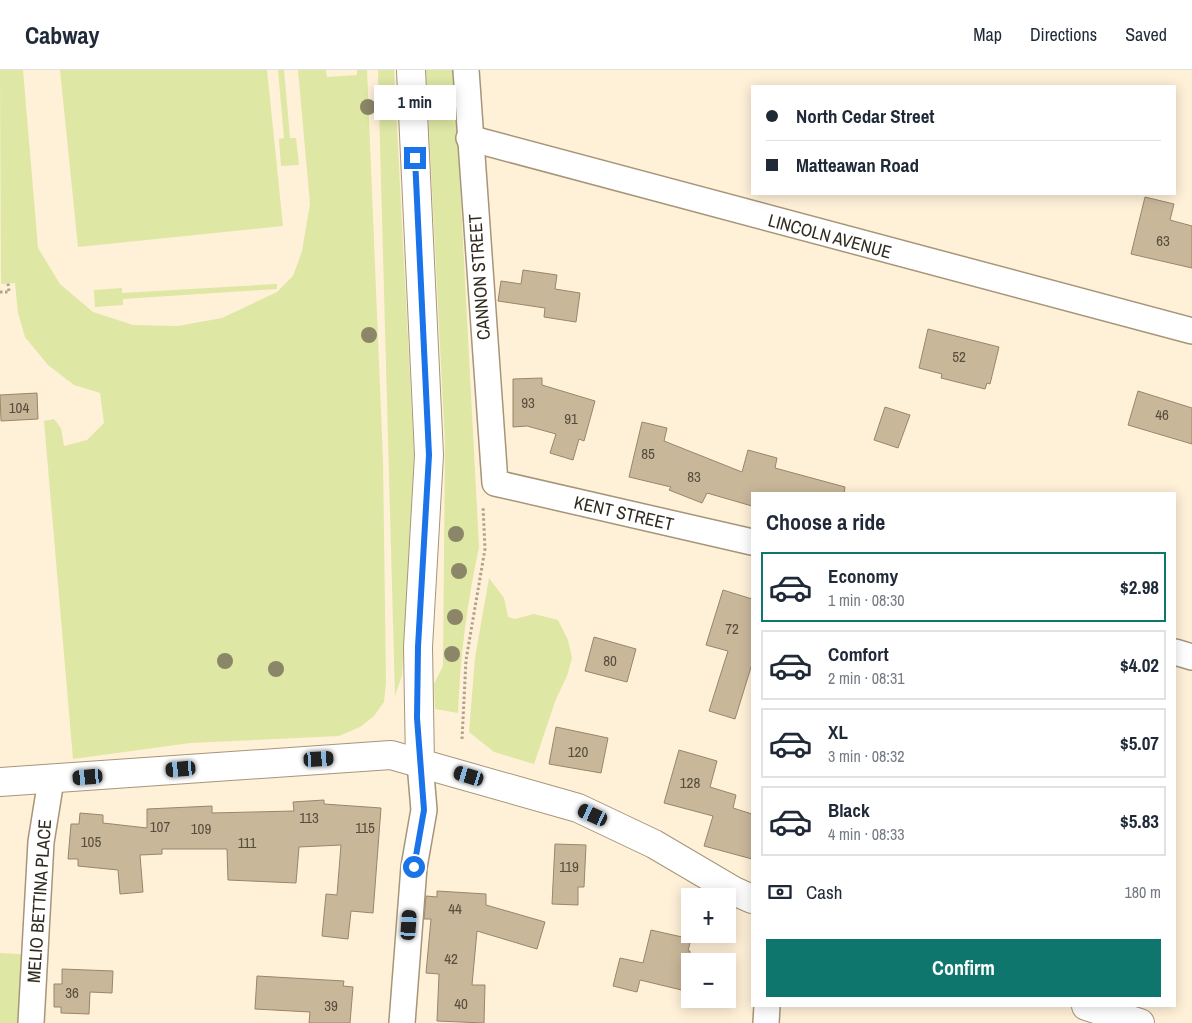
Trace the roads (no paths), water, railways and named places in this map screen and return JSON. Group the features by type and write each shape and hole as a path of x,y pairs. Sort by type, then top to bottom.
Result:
{"street":[{"path":"402,1023 414,867 424,810 420,763 418,647 429,455 411,70"},
{"name":"CANNON STREET","path":"466,70 469,138 495,483"},
{"name":"LINCOLN AVENUE","path":"469,138 1114,312 1192,331"},
{"name":"KENT STREET","path":"495,483 751,542"},
{"path":"1176,652 1192,657"},
{"path":"0,782 51,780 283,761 391,755 578,808 654,844 734,891 751,899"},
{"name":"MELIO BETTINA PLACE","path":"31,1023 42,842 51,780"},
{"path":"766,1023 768,1007"},
{"path":"1089,1007 1140,1023"}]}
